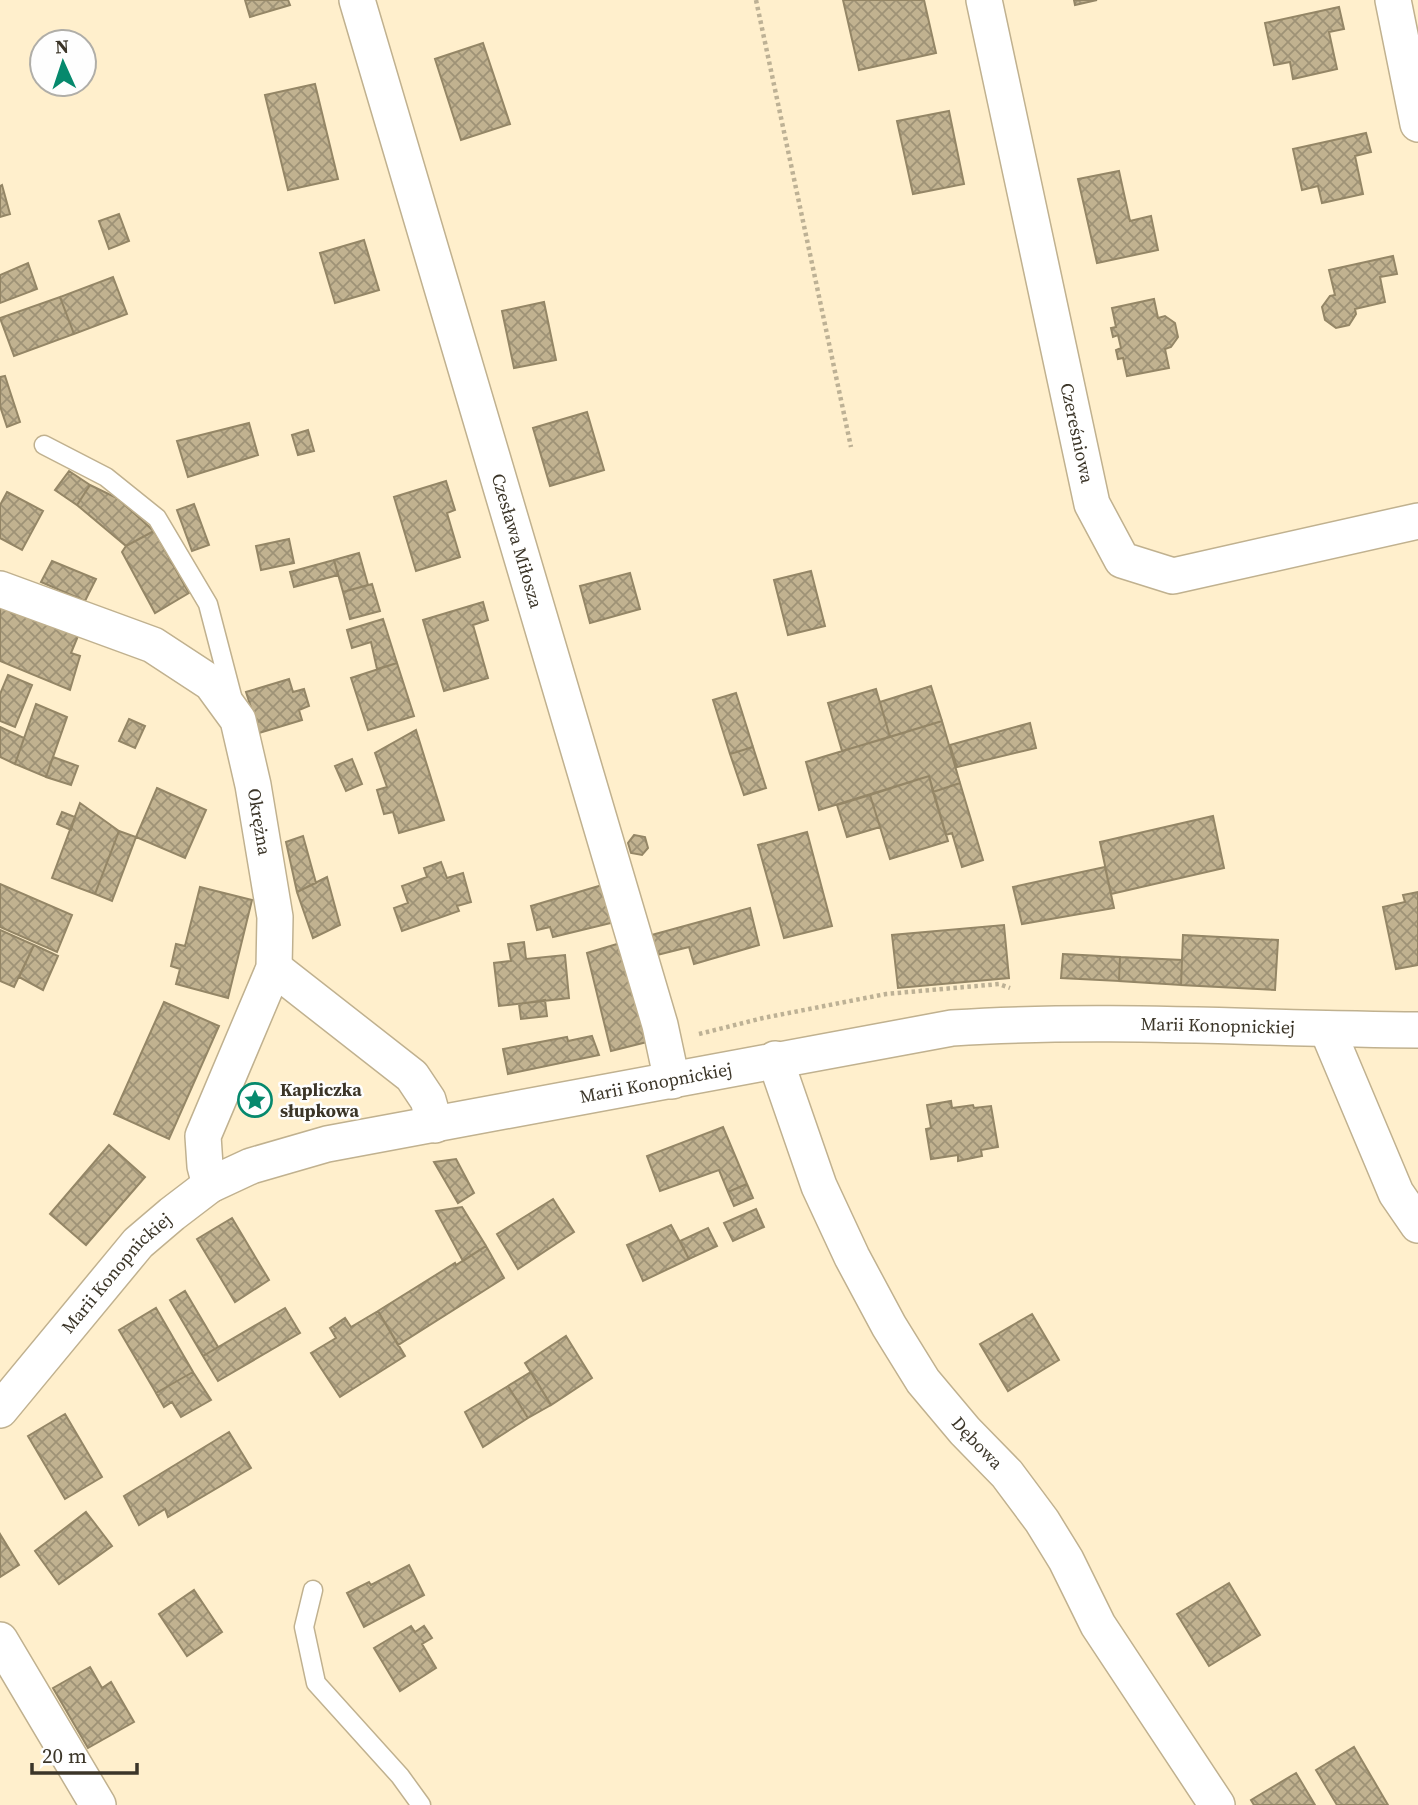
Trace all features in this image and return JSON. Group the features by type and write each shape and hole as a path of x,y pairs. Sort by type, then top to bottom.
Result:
{"street":[{"name":"Czesława Miłosza","path":"357,0 586,770 664,1042 672,1081"},
{"name":"Czereśniowa","path":"984,0 1092,504 1122,560 1173,576 1418,521"},
{"path":"1393,0 1418,124"},
{"name":"Okrężna","path":"0,589 153,645 211,683 238,720 253,785 275,917 274,968 203,1136 205,1166 210,1185"},
{"path":"274,968 412,1076 428,1100 435,1125"},
{"name":"Marii Konopnickiej","path":"0,1410 138,1244 172,1214 210,1185 251,1166 327,1144 952,1028 1033,1023 1122,1022 1418,1030"},
{"path":"1327,1029 1396,1193 1418,1225"},
{"name":"Dębowa","path":"775,1059 819,1186 852,1257 889,1326 923,1381 965,1431 1007,1474 1042,1521 1066,1560 1098,1625 1217,1805"},
{"path":"0,1640 98,1805"}],"lane":[{"path":"44,445 106,477 158,518 208,604 238,720"},
{"path":"313,1591 304,1627 316,1683 400,1776 421,1805"}],"path":[{"path":"755,0 851,447"},
{"path":"664,1042 763,1018 886,994 999,984 1022,991"}],"building":[{"path":"245,0 288,0 290,5 250,17"},
{"path":"843,0 924,0 936,53 859,70"},
{"path":"1074,0 1097,0 1075,5"},
{"path":"1339,7 1344,29 1329,32 1337,69 1293,79 1290,62 1274,65 1265,23"},
{"path":"483,43 510,124 461,140 435,59"},
{"path":"315,84 338,179 288,190 265,95"},
{"path":"949,111 964,184 913,194 897,121"},
{"path":"1366,133 1371,152 1355,156 1363,194 1322,203 1318,186 1302,190 1293,149"},
{"path":"1119,171 1130,221 1151,216 1158,250 1097,263 1078,179"},
{"path":"2,185 10,214 0,217 0,186"},
{"path":"119,214 129,241 109,249 99,221"},
{"path":"364,240 379,290 335,303 320,253"},
{"path":"1393,256 1397,274 1380,277 1385,302 1355,309 1356,314 1349,325 1336,328 1325,320 1322,307 1330,296 1335,295 1329,270"},
{"path":"28,263 37,289 0,303 0,275"},
{"path":"113,277 127,314 74,334 60,297"},
{"path":"60,297 74,334 14,356 0,318"},
{"path":"1154,299 1158,318 1165,316 1175,323 1178,337 1171,347 1165,349 1169,368 1127,376 1123,358 1118,359 1116,350 1121,348 1118,335 1113,337 1111,328 1116,327 1112,308"},
{"path":"544,302 556,360 514,368 502,311"},
{"path":"5,376 20,422 7,427 0,406 0,377"},
{"path":"587,412 604,470 550,486 533,428"},
{"path":"249,423 258,455 188,477 177,441"},
{"path":"308,430 314,451 298,455 292,435"},
{"path":"69,471 90,485 77,505 55,490"},
{"path":"446,481 455,510 447,513 460,557 416,571 394,497"},
{"path":"90,485 117,498 154,531 126,546 77,505"},
{"path":"7,492 43,511 22,550 0,538 0,505"},
{"path":"194,504 209,545 192,551 177,510"},
{"path":"154,531 189,593 155,613 122,552 126,546"},
{"path":"289,539 294,563 261,570 256,546"},
{"path":"359,553 368,585 343,592 334,560"},
{"path":"334,560 338,575 294,587 290,572"},
{"path":"52,561 96,579 85,601 41,582"},
{"path":"811,571 825,626 788,635 774,580"},
{"path":"630,573 640,609 590,623 580,586"},
{"path":"372,584 380,611 350,619 343,592"},
{"path":"483,602 488,620 473,625 488,678 444,691 423,620"},
{"path":"0,607 78,636 71,653 80,656 70,690 0,661"},
{"path":"383,619 397,663 377,669 371,642 352,648 347,630"},
{"path":"397,663 414,716 368,730 351,678"},
{"path":"8,675 32,685 15,727 0,721 0,694"},
{"path":"289,679 293,692 304,689 309,706 299,710 302,720 259,733 246,692"},
{"path":"931,686 942,721 890,737 880,702"},
{"path":"876,689 890,737 842,751 828,703"},
{"path":"736,693 753,747 730,754 713,700"},
{"path":"36,704 67,717 46,777 15,764"},
{"path":"129,719 145,726 135,748 119,741"},
{"path":"942,721 960,783 933,792 929,776 819,810 806,762"},
{"path":"1030,723 1036,748 957,767 950,745"},
{"path":"0,727 24,738 15,764 0,757"},
{"path":"416,730 444,820 399,833 393,812 384,814 377,790 387,787 375,753"},
{"path":"753,747 766,788 744,795 730,754"},
{"path":"53,757 78,766 71,785 46,777"},
{"path":"352,759 362,784 346,791 335,766"},
{"path":"929,776 948,841 890,859 870,795"},
{"path":"960,783 983,860 962,867 952,833 946,835 933,792"},
{"path":"157,788 206,810 185,858 136,837"},
{"path":"870,795 880,827 847,837 837,805"},
{"path":"80,803 119,831 95,894 52,878"},
{"path":"62,812 75,817 71,830 57,824"},
{"path":"1213,816 1224,868 1111,894 1100,842"},
{"path":"119,831 136,837 112,901 95,894"},
{"path":"807,832 832,926 784,938 758,845"},
{"path":"634,835 645,837 648,848 642,855 631,853 628,843"},
{"path":"303,836 316,883 297,892 286,842"},
{"path":"441,862 447,878 463,873 471,902 457,906 459,911 402,931 394,908 408,903 402,886 427,877 424,868"},
{"path":"1105,867 1114,908 1022,924 1013,887"},
{"path":"327,877 340,925 313,938 297,892"},
{"path":"609,883 619,921 553,937 550,927 537,930 531,906"},
{"path":"0,884 72,915 57,952 0,927"},
{"path":"200,887 252,900 228,998 176,984 180,969 171,966 176,944 185,946"},
{"path":"1418,892 1418,965 1396,969 1383,907 1405,902 1403,895"},
{"path":"750,908 759,945 694,964 689,947 653,956 648,936"},
{"path":"1004,925 1009,978 898,988 892,935"},
{"path":"0,930 34,945 14,987 0,981"},
{"path":"1183,935 1278,940 1275,990 1181,985"},
{"path":"627,941 655,1040 611,1051 587,953"},
{"path":"524,942 526,959 565,955 569,998 499,1006 494,963 511,961 508,944"},
{"path":"34,945 58,956 43,990 19,977"},
{"path":"1063,954 1120,957 1119,981 1061,978"},
{"path":"1120,957 1182,960 1181,985 1119,981"},
{"path":"545,1000 547,1016 521,1019 519,1004"},
{"path":"164,1002 219,1026 169,1139 114,1114"},
{"path":"592,1036 599,1055 508,1074 503,1049 567,1037 568,1041"},
{"path":"951,1101 952,1108 991,1106 998,1147 981,1150 982,1156 958,1161 958,1155 931,1159 926,1129 931,1128 927,1105"},
{"path":"723,1127 747,1184 728,1192 719,1170 660,1191 647,1156"},
{"path":"109,1145 145,1177 86,1245 50,1214"},
{"path":"456,1159 474,1193 458,1203 434,1162"},
{"path":"747,1184 753,1198 734,1206 728,1192"},
{"path":"553,1199 574,1232 518,1269 497,1234"},
{"path":"462,1207 486,1246 463,1261 436,1211"},
{"path":"756,1209 764,1227 733,1241 724,1223"},
{"path":"232,1218 269,1280 235,1302 197,1239"},
{"path":"671,1225 689,1259 643,1281 627,1245"},
{"path":"708,1228 717,1246 689,1259 680,1241"},
{"path":"486,1246 504,1278 398,1345 378,1311"},
{"path":"185,1291 218,1347 203,1356 170,1300"},
{"path":"156,1308 193,1372 156,1393 119,1330"},
{"path":"285,1308 300,1333 218,1381 203,1356"},
{"path":"378,1311 405,1356 340,1397 311,1353 336,1338 330,1328 345,1318 351,1327"},
{"path":"1032,1314 1059,1360 1008,1391 980,1344"},
{"path":"566,1336 592,1378 551,1405 525,1363"},
{"path":"193,1372 211,1400 181,1417 172,1402 164,1407 156,1393"},
{"path":"531,1372 551,1405 528,1418 508,1386"},
{"path":"508,1386 528,1418 483,1447 465,1412"},
{"path":"65,1414 102,1477 65,1499 28,1436"},
{"path":"229,1432 251,1468 168,1517 165,1509 139,1525 124,1496"},
{"path":"86,1512 112,1546 59,1584 35,1551"},
{"path":"0,1534 19,1565 0,1577"},
{"path":"409,1565 424,1595 364,1627 347,1593 369,1582 371,1585"},
{"path":"1229,1583 1260,1635 1209,1666 1177,1614"},
{"path":"194,1590 222,1632 187,1656 159,1614"},
{"path":"411,1626 415,1632 424,1626 432,1638 422,1644 436,1668 400,1691 374,1648"},
{"path":"90,1667 102,1688 111,1682 134,1722 88,1748 53,1688"},
{"path":"1354,1747 1388,1805 1337,1805 1316,1770"},
{"path":"1296,1773 1315,1805 1254,1805 1251,1800"}],"place":[{"name":"Kapliczka słupkowa","path":"255,1100"}]}
